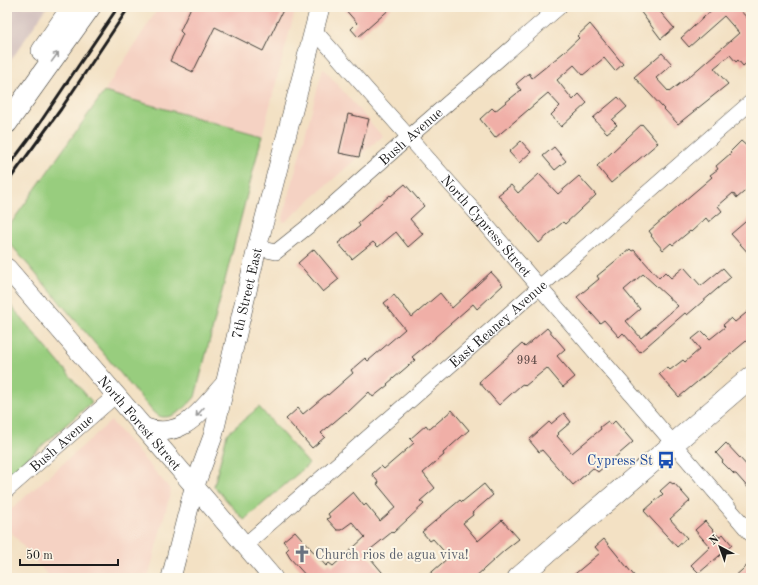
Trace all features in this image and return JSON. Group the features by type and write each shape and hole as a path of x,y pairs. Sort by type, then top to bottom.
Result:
{"main road":[{"path":"7,101 72,7"},
{"path":"7,123 90,7"},
{"path":"518,578 751,377"}],"street":[{"name":"7th Street East","path":"171,578 194,488 213,436 257,248 320,7"},
{"name":"Bush Avenue","path":"257,248 276,252 311,224 409,136 559,7"},
{"name":"North Cypress Street","path":"314,30 409,136 751,534"},
{"name":"East Reaney Avenue","path":"245,545 751,102"},
{"name":"North Forest Street","path":"7,268 194,488 273,578"},
{"path":"143,427 163,432 180,428 192,420 226,382"},
{"name":"Bush Avenue","path":"7,490 116,395"}],"shaded area":[{"path":"7,7 47,7 7,66"},
{"path":"159,7 296,7 262,136 104,92"},
{"path":"323,68 382,136 285,222 282,221"},
{"path":"111,421 171,490 148,578 50,578 7,527 7,513"}],"green space":[{"path":"104,92 262,136 195,397 181,411 168,417 162,417 154,413 7,240 7,229"},
{"path":"7,301 92,402 7,476"},
{"path":"259,407 309,464 244,520 214,486 227,434"}],"building":[{"path":"191,7 278,7 283,10 263,51 215,27 193,72 170,61 183,34 180,31"},
{"path":"343,7 392,7 358,37 351,29 357,23"},
{"path":"637,7 656,7 674,28 661,39"},
{"path":"715,7 737,7 751,22 751,59 743,66 738,60 736,62 730,55 714,68 728,84 678,124 634,77 662,53 672,64 656,78 669,92 691,75 739,33 724,16 689,47 681,38"},
{"path":"590,24 623,64 615,71 604,58 583,75 574,65 557,80 573,100 579,94 587,103 561,127 551,115 560,106 548,93 495,138 480,119 492,108 495,111 521,90 516,84 529,73 532,78 563,53 579,38 577,36"},
{"path":"618,97 627,107 612,120 617,125 607,133 593,118"},
{"path":"348,114 369,119 359,157 339,153"},
{"path":"642,124 658,143 611,183 597,166"},
{"path":"521,141 531,152 519,163 509,152"},
{"path":"741,141 751,150 751,186 737,198 733,193 718,206 722,211 709,222 706,218 691,232 690,231 673,245 671,243 663,250 651,236 652,235 649,231 712,177 710,175 718,169 716,166 731,153 730,152"},
{"path":"554,147 566,161 555,170 543,156"},
{"path":"539,174 558,194 579,176 596,195 565,224 563,222 539,243 498,195 511,185 518,193"},
{"path":"405,184 424,206 410,219 423,234 408,247 396,232 378,247 373,242 352,259 338,243 360,226 358,223"},
{"path":"751,217 751,256 731,234"},
{"path":"314,249 339,279 323,292 298,263"},
{"path":"630,249 632,251 634,250 659,278 665,272 671,278 684,267 701,286 723,268 731,277 687,315 685,313 640,352 623,333 619,337 604,320 600,323 577,297 599,279 597,276","holes":["643,274 678,306 641,338 626,321 640,309 624,290"]},
{"path":"491,272 503,285 477,309 473,304 412,357 415,360 373,397 369,392 347,413 346,412 321,433 325,437 312,448 286,419 298,408 303,414 353,373 351,370 365,358 368,361 405,329 384,303 394,295 412,317 440,293 452,308"},
{"path":"751,309 751,337 679,397 659,374 667,367 670,370 683,360 685,362 700,349 692,339 702,331 710,339 725,327 723,325 731,318 735,322"},
{"path":"547,328 565,349 557,356 575,377 563,387 547,368 525,386 523,384 521,385 499,405 479,382 522,344 525,347"},
{"path":"452,410 469,430 423,473 435,488 420,501 424,504 393,533 392,532 366,553 387,578 308,578 290,558 286,551 289,548 283,541 295,531 326,566 329,563 333,566 365,537 352,522 341,530 337,530 327,519 330,517 328,514 353,492 364,506 366,504 380,521 396,507 377,484 379,483 372,474 381,466 384,469 414,443 410,439 426,425 429,429 431,428"},
{"path":"564,413 571,422 558,433 559,434 557,436 572,453 601,429 600,427 608,421 611,425 615,421 633,442 598,472 593,468 573,485 542,450 539,452 529,440 549,422 551,424"},
{"path":"726,443 751,470 751,491 736,474 734,474 722,462 723,461 716,453"},
{"path":"670,482 673,484 674,483 690,501 670,519 687,538 677,547 644,511 663,494 660,491"},
{"path":"484,484 493,495 463,523 478,541 502,520 519,539 474,578 425,578 449,557 433,539 430,541 422,532 460,500 462,502"},
{"path":"705,521 719,537 723,534 732,545 699,573 691,565 710,547 695,530"},
{"path":"604,539 636,578 570,578 600,553 595,547"},
{"path":"751,562 751,578 733,578"}],"railway":[{"path":"7,168 31,136 118,7"},
{"path":"7,183 61,109 129,7"}],"place":[{"name":"Cypress St","path":"666,460"},
{"name":"Church rios de agua viva!","path":"302,554"}]}
